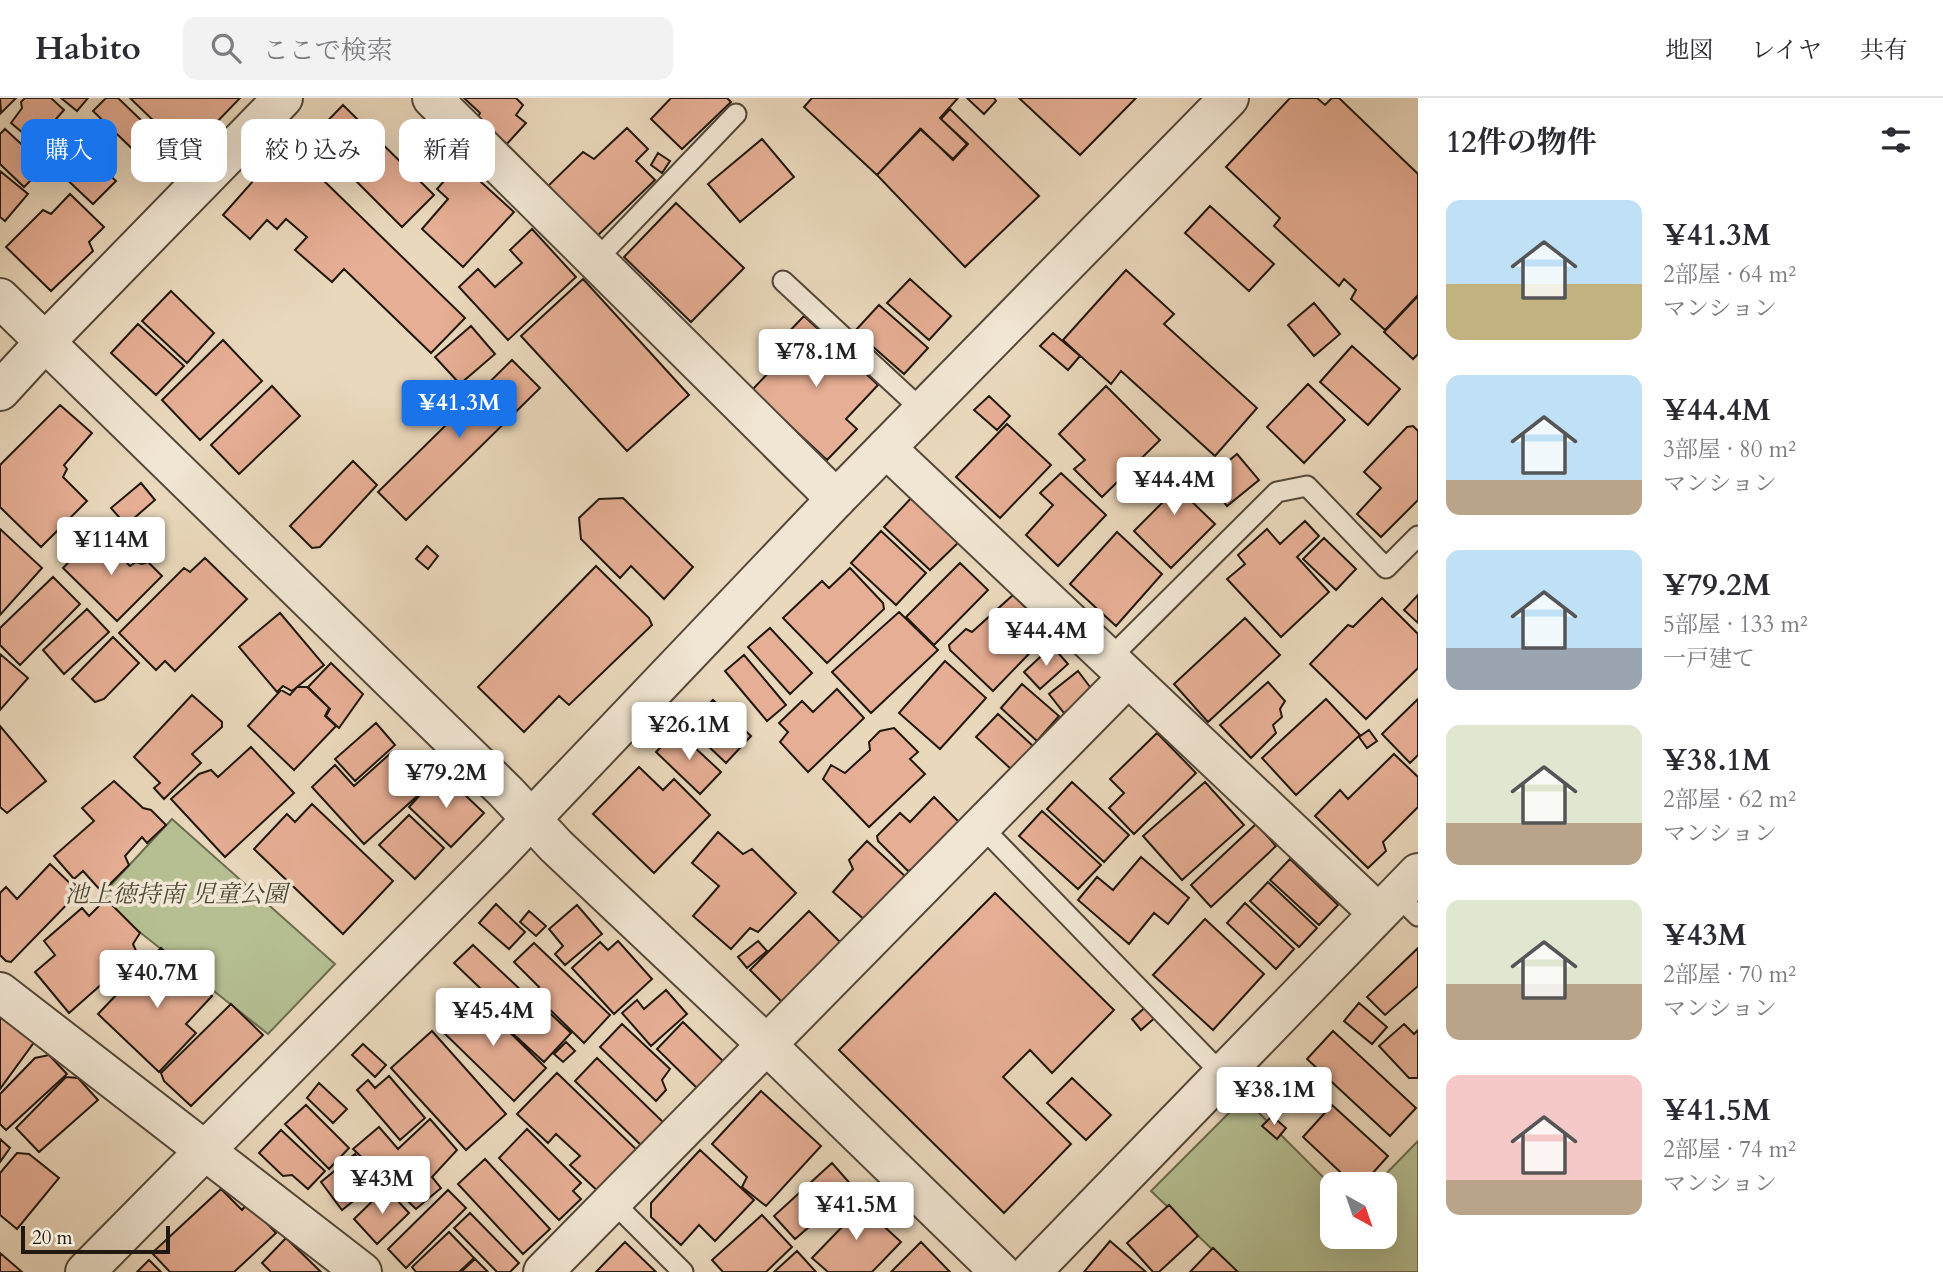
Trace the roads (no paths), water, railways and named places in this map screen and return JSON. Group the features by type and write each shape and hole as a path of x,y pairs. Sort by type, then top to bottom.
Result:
{"street":[{"path":"0,391 283,98"},
{"path":"432,98 836,499"},
{"path":"85,1272 531,819 836,499 1229,98"},
{"path":"0,298 556,846 766,1044 1000,1272"},
{"path":"887,448 1119,668 1403,899 1222,1074 1031,1272"},
{"path":"542,1272 981,826 1119,668"},
{"path":"0,992 362,1272"}],"lane":[{"path":"596,260 736,114"},
{"path":"783,281 923,411"},
{"path":"1119,668 1277,492 1307,486 1386,568 1418,536"},
{"path":"981,826 1222,1074"},
{"path":"612,1202 683,1272"}],"park label":[{"name":"池上徳持南 児童公園","path":"176,894"}]}
